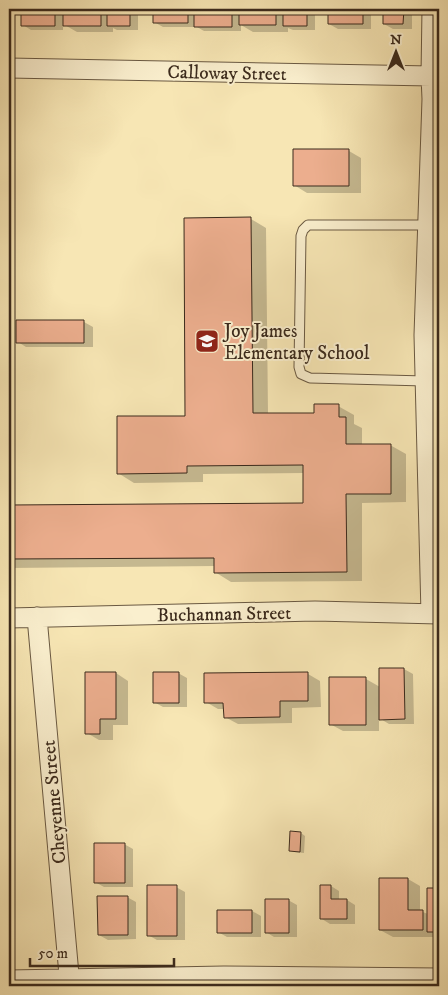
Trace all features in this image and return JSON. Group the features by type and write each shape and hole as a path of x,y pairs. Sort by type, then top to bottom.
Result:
{"street":[{"path":"432,9 435,82 432,99 428,225 432,335 425,381 435,614"},
{"name":"Calloway Street","path":"9,68 435,82"},
{"name":"Buchannan Street","path":"9,618 315,612 435,614"},
{"name":"Cheyenne Street","path":"37,617 70,982"},
{"path":"9,980 70,982 233,976 439,978"}],"lane":[{"path":"425,381 310,378 301,374 299,367 301,236 303,230 308,225 428,225"}],"building":[{"path":"21,9 55,9 55,26 21,26"},
{"path":"63,9 101,9 101,26 63,26"},
{"path":"107,9 143,9 143,11 130,11 130,26 107,26"},
{"path":"153,9 188,9 188,23 153,23"},
{"path":"194,9 232,9 232,27 194,27"},
{"path":"239,9 276,9 276,25 239,25"},
{"path":"283,9 319,9 319,11 307,11 307,26 283,26"},
{"path":"328,9 363,9 363,24 328,24"},
{"path":"370,9 404,9 403,24 383,24 383,11 370,11"},
{"path":"293,149 349,149 349,186 293,186"},
{"path":"251,217 253,413 314,413 314,404 339,404 339,417 346,417 346,444 391,444 391,494 346,494 347,572 214,573 214,558 9,559 9,505 303,503 303,465 187,466 187,473 117,474 117,416 185,416 184,218"},
{"path":"16,320 84,320 84,343 16,343"},
{"path":"379,668 404,668 405,719 379,720"},
{"path":"85,672 116,672 116,719 100,719 100,734 85,734"},
{"path":"153,672 179,672 179,703 153,703"},
{"path":"308,672 308,701 280,701 280,717 224,718 223,703 204,703 204,673"},
{"path":"329,677 366,677 366,725 329,725"},
{"path":"290,831 301,832 300,852 289,851"},
{"path":"94,843 125,843 125,883 94,883"},
{"path":"379,878 408,878 408,910 423,910 423,930 379,930"},
{"path":"147,885 177,885 177,936 147,936"},
{"path":"320,885 331,885 331,899 347,899 347,919 320,919"},
{"path":"427,888 439,888 439,932 427,932"},
{"path":"97,896 128,896 128,935 98,935"},
{"path":"265,899 289,899 289,933 265,933"},
{"path":"217,910 252,910 252,933 217,933"}],"place":[{"name":"Joy James Elementary School","path":"207,341"}]}
